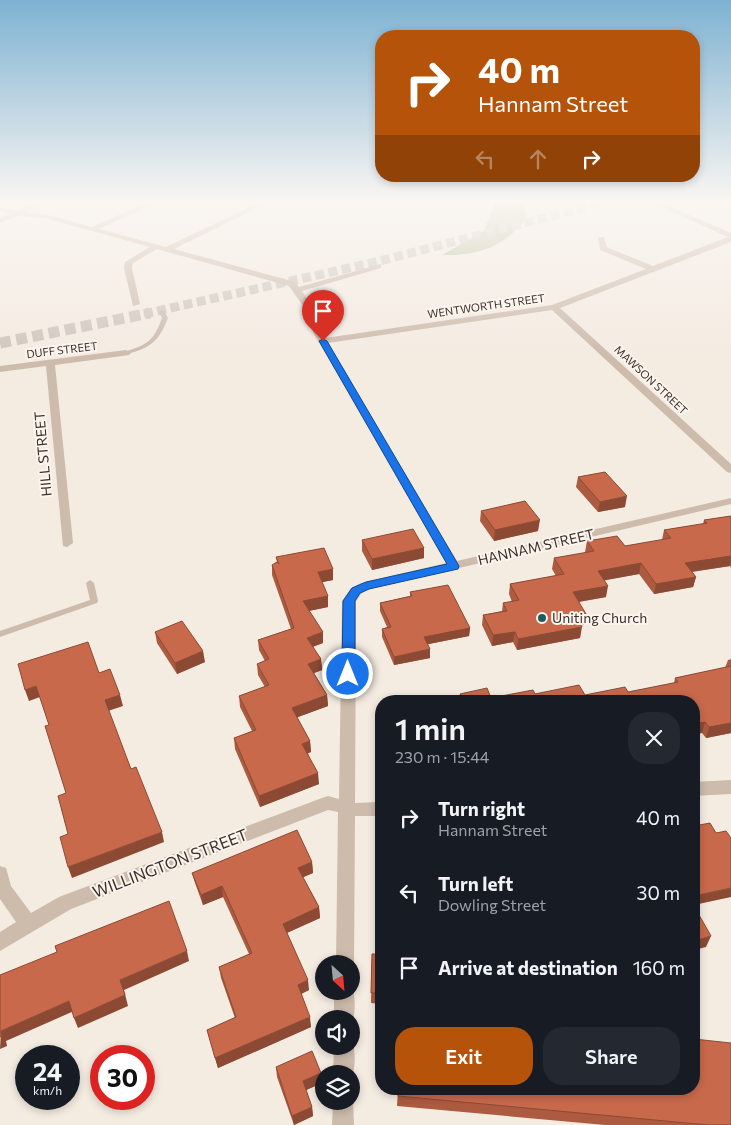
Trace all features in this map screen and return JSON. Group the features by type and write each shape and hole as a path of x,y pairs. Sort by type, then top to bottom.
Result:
{"street":[{"path":"136,304 128,268 129,262 142,254"},
{"path":"188,254 285,281 297,290 305,301 323,341 454,566"},
{"path":"617,254 654,269"},
{"name":"WENTWORTH STREET","path":"323,341 554,307 690,254"},
{"path":"297,290 378,266"},
{"name":"MAWSON STREET","path":"554,307 731,470"},
{"name":"DUFF STREET","path":"0,369 126,353"},
{"name":"HILL STREET","path":"50,363 67,543"},
{"name":"HANNAM STREET","path":"345,955 349,601 351,595 366,586 731,501"},
{"path":"700,789 731,787"},
{"name":"WILLINGTON STREET","path":"0,942 65,904 328,803 358,810 375,809"},
{"path":"0,874 3,889 29,925"},
{"path":"343,1110 343,1125"}],"lane":[{"path":"126,353 145,347 158,337 165,318 162,312"},
{"path":"0,634 94,601 90,583"}],"building":[{"path":"605,472 627,496 600,502 578,477"},
{"path":"525,501 540,520 495,530 481,511"},
{"path":"731,516 731,556 685,563 696,577 656,584 641,563 598,571 608,586 573,592 586,614 576,616 582,627 518,639 515,632 493,635 483,615 507,611 503,603 519,600 510,584 564,574 554,558 594,551 587,541 617,536 625,546 671,538 664,530 707,523 704,520"},
{"path":"413,529 424,548 372,559 362,540"},
{"path":"324,548 333,569 318,572 328,596 303,601 323,632 307,638 321,659 308,664 327,695 292,708 310,741 302,744 318,773 259,796 234,738 256,730 239,696 269,685 257,664 269,659 258,640 294,628 272,565 277,562 279,564 276,557"},
{"path":"448,585 470,628 424,637 430,649 394,657 382,629 391,627 380,603 412,596 410,592"},
{"path":"182,621 203,651 175,663 155,632"},
{"path":"88,642 99,673 110,669 120,695 105,700 131,769 136,767 162,832 68,867 60,837 68,834 58,796 66,793 45,726 49,725 36,686 25,690 18,664"},
{"path":"731,666 731,723 709,727 705,722 700,723 700,695 585,695 625,687 628,692 678,682 675,678"},
{"path":"579,685 585,695 507,695 533,690 535,694"},
{"path":"487,688 490,695 460,694"},
{"path":"710,823 716,833 726,831 731,838 731,888 700,895 700,825"},
{"path":"297,830 312,862 298,868 319,907 283,924 308,980 298,985 310,1017 215,1058 207,1030 236,1017 219,967 252,953 222,886 201,895 192,873"},
{"path":"169,901 187,951 120,980 125,995 74,1018 69,1001 1,1031 2,1036 0,1037 0,975 57,952 55,946"},
{"path":"700,917 711,936 700,939"},
{"path":"372,954 375,954 375,993 371,993"},
{"path":"700,1040 731,1043 731,1125 708,1125 398,1096 700,1095"},
{"path":"312,1051 318,1065 315,1065 315,1076 303,1081 312,1107 292,1116 276,1067"}],"tunnel":[{"path":"144,314 405,254"},
{"path":"0,343 150,313"}],"place":[{"name":"Uniting Church","path":"542,618"}],"route":[{"path":"323,341 454,566 366,586 351,595 349,601 348,674"}]}
